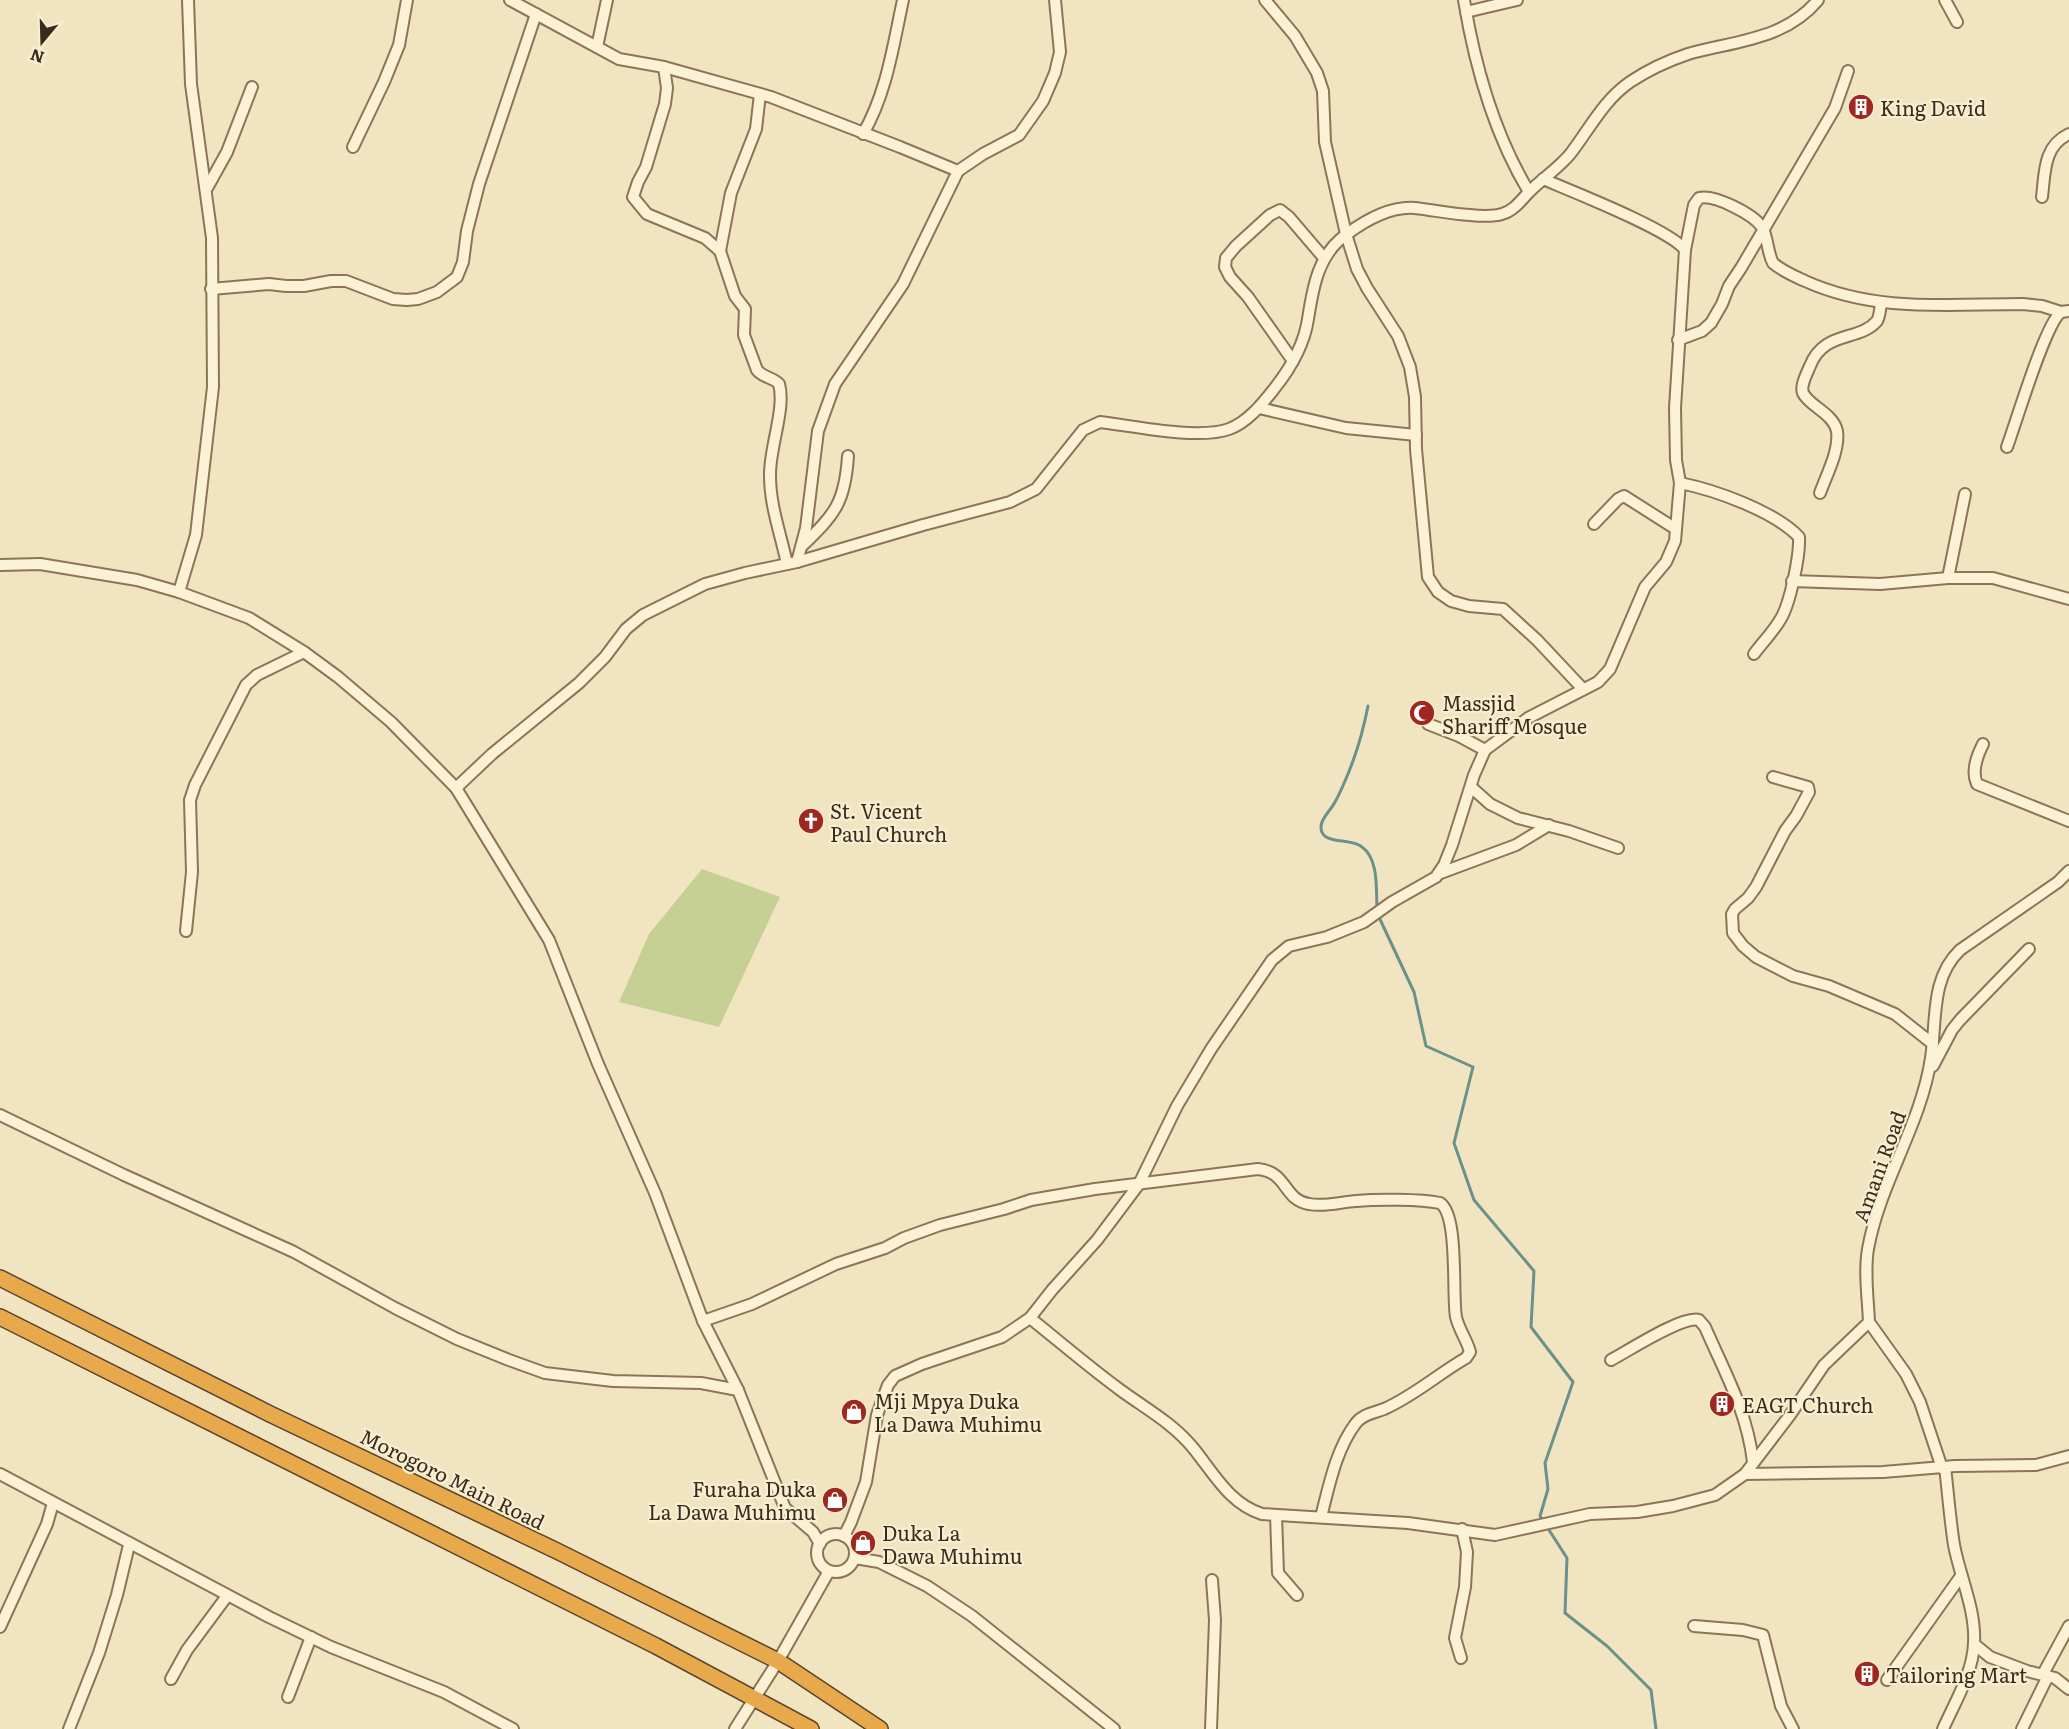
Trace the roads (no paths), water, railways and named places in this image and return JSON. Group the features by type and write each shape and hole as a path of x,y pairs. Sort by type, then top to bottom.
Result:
{"highway":[{"name":"Morogoro Main Road","path":"0,1278 270,1414 557,1551 778,1661 880,1729"},
{"path":"0,1317 656,1646 811,1729"}],"street":[{"path":"179,592 196,535 211,398 212,238 207,188 191,84 188,0"},
{"path":"353,147 399,45 407,0"},
{"path":"510,0 618,59 664,67 760,94 958,171"},
{"path":"597,47 607,0"},
{"path":"863,134 875,111 886,80 903,0"},
{"path":"792,563 801,546 806,528 818,431 831,394 845,367 903,284 958,171 983,154 1019,135 1043,101 1055,73 1060,52 1055,0"},
{"path":"1265,0 1295,36 1321,82 1325,142 1346,234 1362,279 1398,336 1406,353 1415,397 1427,575 1443,597 1451,602 1503,609 1582,688"},
{"path":"1464,0 1474,57 1494,118 1509,154 1529,192"},
{"path":"1466,12 1517,0"},
{"path":"456,788 492,754 579,683 600,663 626,629 643,615 705,584 792,563 923,525 998,507 1020,498 1036,489 1083,430 1100,422 1169,431 1217,431 1238,424 1259,408 1293,361 1304,335 1311,292 1324,258 1346,234 1383,213 1402,208 1458,215 1503,214 1512,210 1570,154 1614,95 1635,79 1655,67 1689,54 1778,31 1797,21 1818,0"},
{"path":"1945,0 1957,22"},
{"path":"211,289 269,284 304,286 346,281 393,299 407,300 418,299 437,292 457,276 463,262 467,231 479,184 536,14"},
{"path":"664,67 667,88 665,104 646,168 633,197 647,214 705,238 720,251"},
{"path":"1678,340 1702,331 1711,323 1729,286 1835,108 1848,71"},
{"path":"207,188 227,152 252,87"},
{"path":"760,94 756,129 731,193 720,251 735,296 745,309 744,335 757,370 760,374 777,381 780,387 781,398 772,448 770,476 773,505 792,563"},
{"path":"2042,197 2047,157 2051,147 2069,134"},
{"path":"1543,178 1646,225 1678,242 1685,250"},
{"path":"1438,874 1452,845 1470,787 1485,750 1528,718 1602,679 1610,669 1646,587 1666,562 1671,551 1676,529 1680,483 1676,460 1675,418 1685,250 1694,205 1699,198 1705,196 1715,199 1753,218 1763,229 1771,259 1778,268 1817,286 1881,303 2023,304 2065,312"},
{"path":"1293,361 1248,297 1230,277 1226,269 1226,261 1236,246 1270,215 1280,210 1289,217 1324,258"},
{"path":"1753,218 1773,212"},
{"path":"1820,493 1836,446 1837,432 1830,419 1805,395 1803,386 1812,362 1823,347 1867,328 1875,322 1879,316 1881,303"},
{"path":"2007,447 2037,360 2054,319 2065,312"},
{"path":"1259,408 1333,426 1416,435"},
{"path":"801,546 823,525 838,505 844,490 848,456"},
{"path":"1680,483 1708,489 1735,500 1776,519 1799,537 1792,581 1781,619 1754,654"},
{"path":"1948,578 1965,494"},
{"path":"1594,524 1618,499 1624,496 1676,529"},
{"path":"0,565 40,564 137,580 179,592 249,618 304,652 392,722 456,788 549,940 598,1064 656,1193 703,1321 738,1390 785,1508 813,1532 820,1544"},
{"path":"1792,581 1880,584 1948,578 2000,579 2069,599"},
{"path":"186,931 192,872 190,800 195,785 246,685 257,675 304,652"},
{"path":"1428,724 1459,736 1485,750"},
{"path":"1983,744 1976,762 1977,784 2069,821"},
{"path":"1773,777 1803,784 1808,787 1809,792 1785,831 1756,887 1748,898 1734,909 1731,920 1733,933 1756,957 1793,976 1829,986 1894,1014 1933,1044"},
{"path":"1470,787 1490,804 1518,818 1549,825 1618,848"},
{"path":"844,1536 866,1482 877,1415 888,1385 895,1376 914,1367 1002,1337 1030,1318 1097,1240 1139,1184 1177,1107 1211,1049 1272,960 1289,946 1327,937 1364,922 1438,874 1516,845 1549,825"},
{"name":"Amani Road","path":"1869,1322 1867,1261 1871,1236 1886,1185 1918,1112 1933,1044 1938,991 1947,963 1960,950 2058,882 2069,871"},
{"path":"1927,1077 1952,1030 2029,949"},
{"path":"0,1115 92,1161 294,1252 395,1308 457,1339 508,1360 545,1373 635,1382 701,1383 738,1390"},
{"path":"703,1321 752,1304 836,1264 885,1248 904,1238 940,1225 1031,1200 1258,1169 1271,1171 1278,1176 1292,1196 1309,1204 1370,1200 1440,1203 1446,1209 1455,1271 1456,1318 1470,1352 1466,1358 1403,1400 1367,1414 1357,1421 1347,1438 1333,1472 1321,1517"},
{"path":"1030,1318 1119,1389 1167,1421 1183,1436 1230,1495 1242,1505 1262,1514 1408,1523 1495,1535 1590,1514 1637,1512 1673,1506 1715,1495 1744,1473 1790,1415 1824,1365 1869,1322 1906,1374 1920,1402 1944,1467 1954,1543 1971,1607 1974,1644 1971,1665 1943,1729"},
{"path":"1611,1360 1674,1325 1692,1318 1700,1320 1744,1415 1753,1462"},
{"path":"1744,1473 1883,1472 1944,1467 2036,1465 2069,1456"},
{"path":"0,1474 227,1596 311,1637 444,1692 513,1729"},
{"path":"0,1627 47,1524 53,1503"},
{"path":"1276,1515 1278,1573 1297,1595"},
{"path":"1461,1658 1455,1638 1466,1587 1467,1552 1462,1529"},
{"path":"844,1536 854,1548 855,1558 845,1570 829,1571 819,1559 820,1544 828,1537 844,1536"},
{"path":"69,1729 99,1653 129,1545"},
{"path":"855,1558 879,1562 927,1586 963,1610 1114,1729"},
{"path":"735,1729 778,1661 829,1571"},
{"path":"1887,1680 1961,1576"},
{"path":"1211,1729 1215,1620 1212,1580"},
{"path":"171,1679 187,1650 227,1596"},
{"path":"1694,1626 1743,1630 1763,1635 1781,1706 1793,1729"},
{"path":"2022,1729 2069,1626"},
{"path":"288,1697 311,1637"},
{"path":"1974,1644 1990,1657 2007,1665 2055,1678 2069,1689"}],"waterway":[{"path":"1368,706 1359,744 1349,772 1321,826 1322,832 1330,839 1357,844 1367,852 1376,875 1377,908"},
{"path":"1378,915 1414,992 1426,1046 1473,1067 1454,1143 1474,1200 1534,1271 1531,1327 1573,1382 1545,1463 1548,1489 1540,1516 1567,1558 1565,1613 1607,1646 1651,1690 1656,1729"}],"place":[{"name":"King David","path":"1861,107"},
{"name":"Massjid Shariff Mosque","path":"1422,713"},
{"name":"St. Vicent Paul Church","path":"811,821"},
{"name":"EAGT Church","path":"1722,1404"},
{"name":"Mji Mpya Duka La Dawa Muhimu","path":"854,1412"},
{"name":"Furaha Duka La Dawa Muhimu","path":"835,1500"},
{"name":"Duka La Dawa Muhimu","path":"863,1543"},
{"name":"Tailoring Mart","path":"1867,1674"}]}
